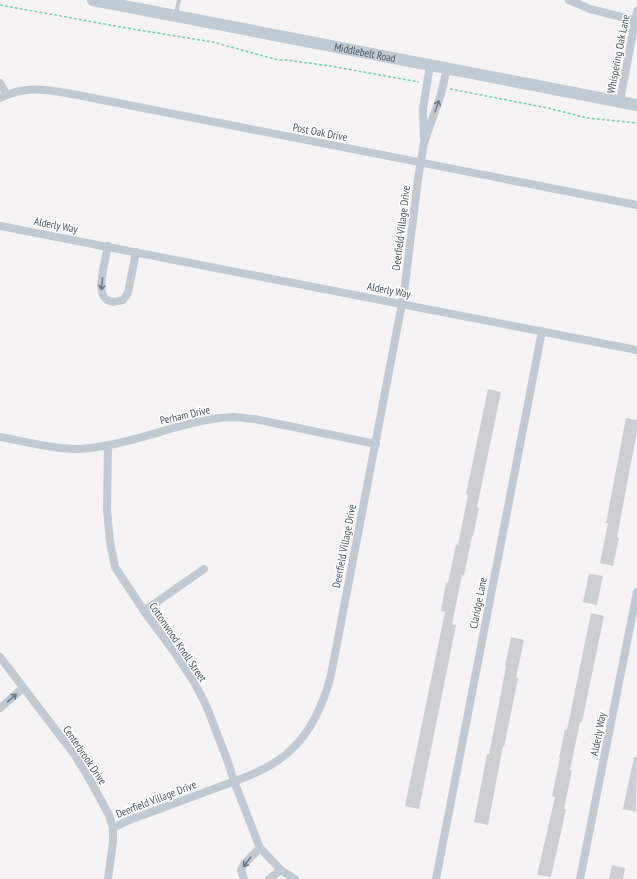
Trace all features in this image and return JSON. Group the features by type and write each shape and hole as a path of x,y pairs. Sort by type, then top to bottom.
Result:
{"street":[{"name":"Middlebelt Road","path":"93,0 637,105"},
{"path":"569,0 590,9 636,21"},
{"name":"Whispering Oak Lane","path":"620,101 637,11"},
{"name":"Deerfield Village Drive","path":"424,143 423,109 430,65"},
{"name":"Deerfield Village Drive","path":"113,828 127,821 254,774 274,763 294,748 304,736 318,714 325,697 331,675 402,304 424,143 443,86 447,68"},
{"path":"0,83 4,96"},
{"name":"Post Oak Drive","path":"4,96 28,89 67,93 637,205"},
{"name":"Alderly Way","path":"0,226 637,350"},
{"path":"108,246 100,289 102,296 108,301 115,302 123,300 128,293 136,252"},
{"name":"Claridge Lane","path":"436,879 542,331"},
{"name":"Perham Drive","path":"0,437 60,447 90,448 188,425 234,417 254,419 376,444"},
{"name":"Cottonwood Knoll Street","path":"108,445 107,510 110,542 115,567 144,611 175,653 203,700 260,848 281,870 295,879"},
{"path":"144,611 204,569"},
{"name":"Alderly Way","path":"580,879 637,592"},
{"name":"Centerbrook Drive","path":"1,662 74,754 109,815 113,828 111,864 108,879"},
{"path":"0,708 23,688"},
{"path":"244,879 241,870 244,864 260,848"},
{"path":"268,879 281,870"}],"lane":[{"path":"176,16 179,0"}],"path":[{"path":"0,5 214,42 278,60 330,66 427,83"},
{"path":"443,86 472,94 548,108 587,118 637,123"}],"building":[{"path":"488,389 501,392 477,507 479,508 464,576 462,575 452,624 456,625 419,809 405,806 445,612 441,611 446,582 448,583 456,544 458,545 468,495 466,494"},
{"path":"626,418 637,420 637,431 613,566 600,563"},
{"path":"589,574 603,576 597,605 583,602"},
{"path":"591,613 604,616 582,722 580,722 570,770 572,770 564,809 566,809 551,877 537,875 555,797 552,796 559,758 565,729 567,730"},
{"path":"511,637 524,640 516,678 518,678 488,825 474,822 487,754 489,754 499,704"},
{"path":"634,757 637,757 636,812 623,809"},
{"path":"612,865 625,868 623,879 609,879"}]}
